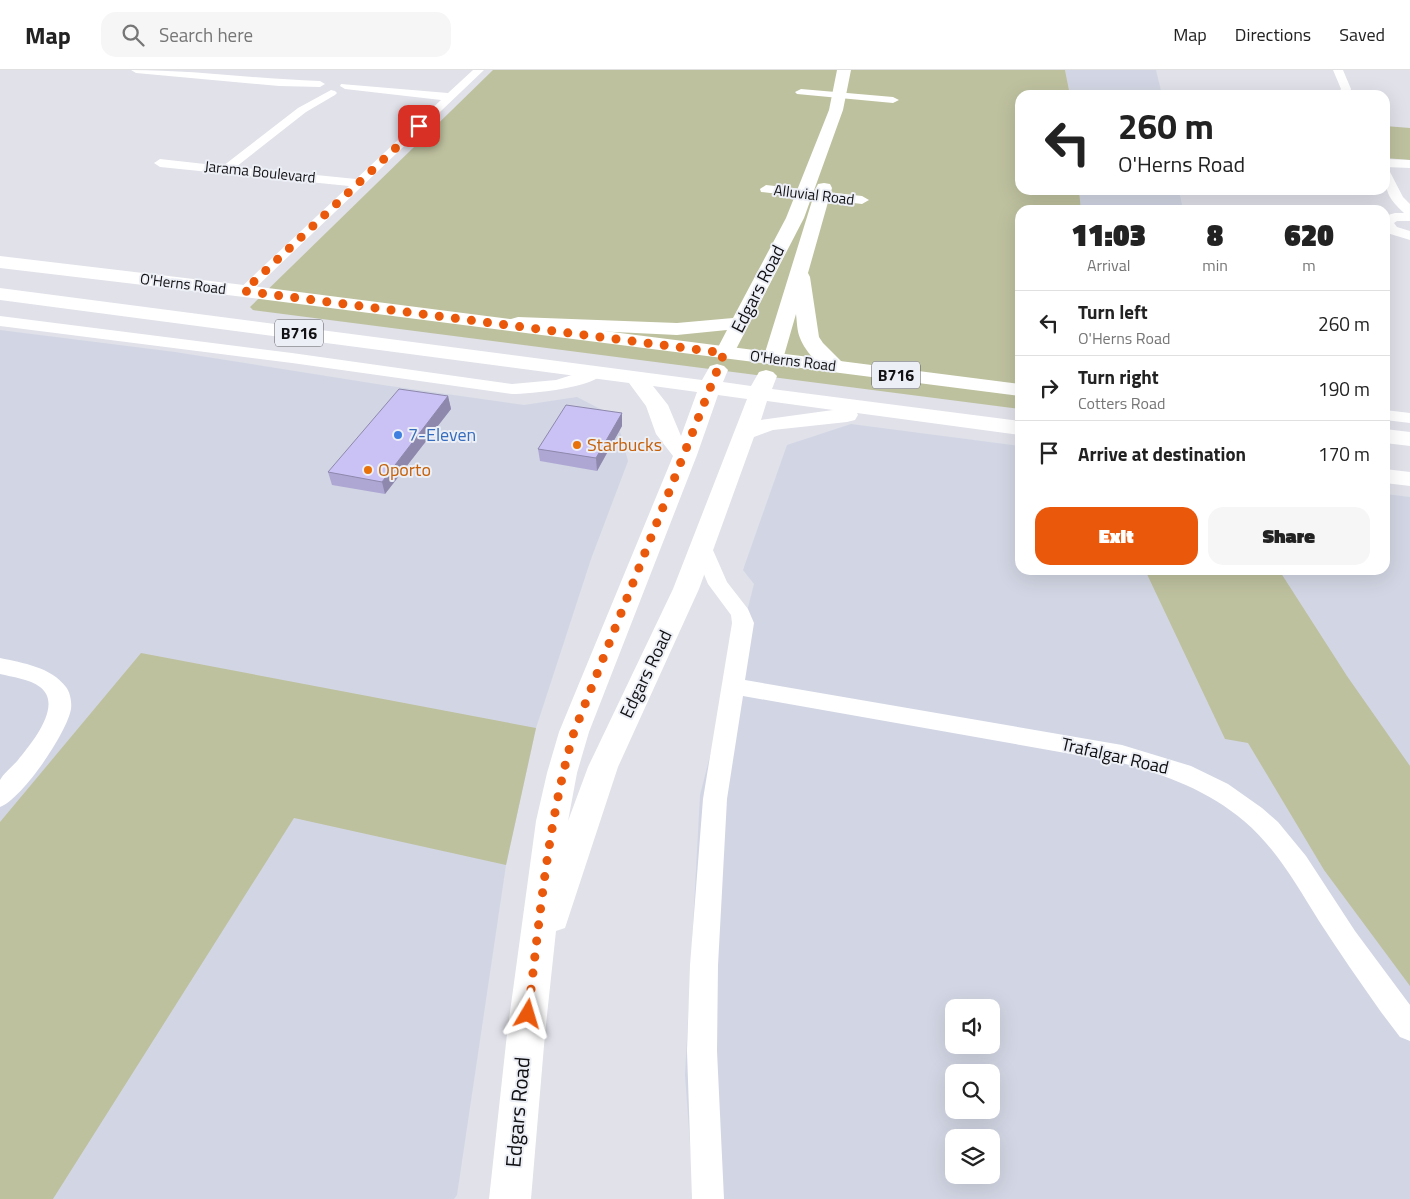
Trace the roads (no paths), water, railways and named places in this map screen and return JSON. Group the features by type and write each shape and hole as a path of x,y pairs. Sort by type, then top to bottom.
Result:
{"main road":[{"name":"Edgars Road","path":"510,1199 530,995 552,821 569,748 724,353 794,218 828,173 845,96 844,70"},
{"name":"Edgars Road","path":"530,995 570,861 603,768 682,597 773,359 800,268 813,195 836,110 859,70"},
{"name":"O'Herns Road","path":"0,262 244,291 1015,389"},
{"path":"800,268 809,337 815,347 836,367"},
{"name":"O'Herns Road","path":"0,294 1015,427"},
{"path":"489,322 677,329 740,323"},
{"path":"635,377 657,405 667,434 685,455"},
{"path":"744,434 770,424 883,410"},
{"path":"1390,437 1410,439"},
{"path":"1390,477 1410,479"}],"street":[{"path":"136,70 212,73 279,83 450,97"},
{"path":"244,291 479,70"},
{"path":"1338,70 1346,90"},
{"path":"226,169 332,86"},
{"path":"801,92 893,100"},
{"name":"Jarama Boulevard","path":"160,163 360,183"},
{"path":"1390,163 1410,164"},
{"path":"1390,183 1398,199 1410,211"},
{"name":"Alluvial Road","path":"766,189 862,200"},
{"path":"1390,219 1398,199"},
{"path":"1390,221 1410,218"},
{"path":"1390,222 1406,236"},
{"name":"O'Herns Road","path":"0,321 292,358 512,389 542,388 579,380 597,372"},
{"path":"1390,416 1410,418"},
{"path":"702,545 718,584 741,614 743,623 715,799 704,965 702,1052 708,1199"},
{"path":"0,666 14,669 48,682 58,694 61,706 56,722 41,748 0,797"},
{"name":"Trafalgar Road","path":"733,686 1122,754 1160,764 1190,775 1222,792 1269,830 1410,1028"}],"place":[{"name":"7-Eleven","path":"398,435"},
{"name":"Starbucks","path":"577,445"},
{"name":"Oporto","path":"368,470"}]}
